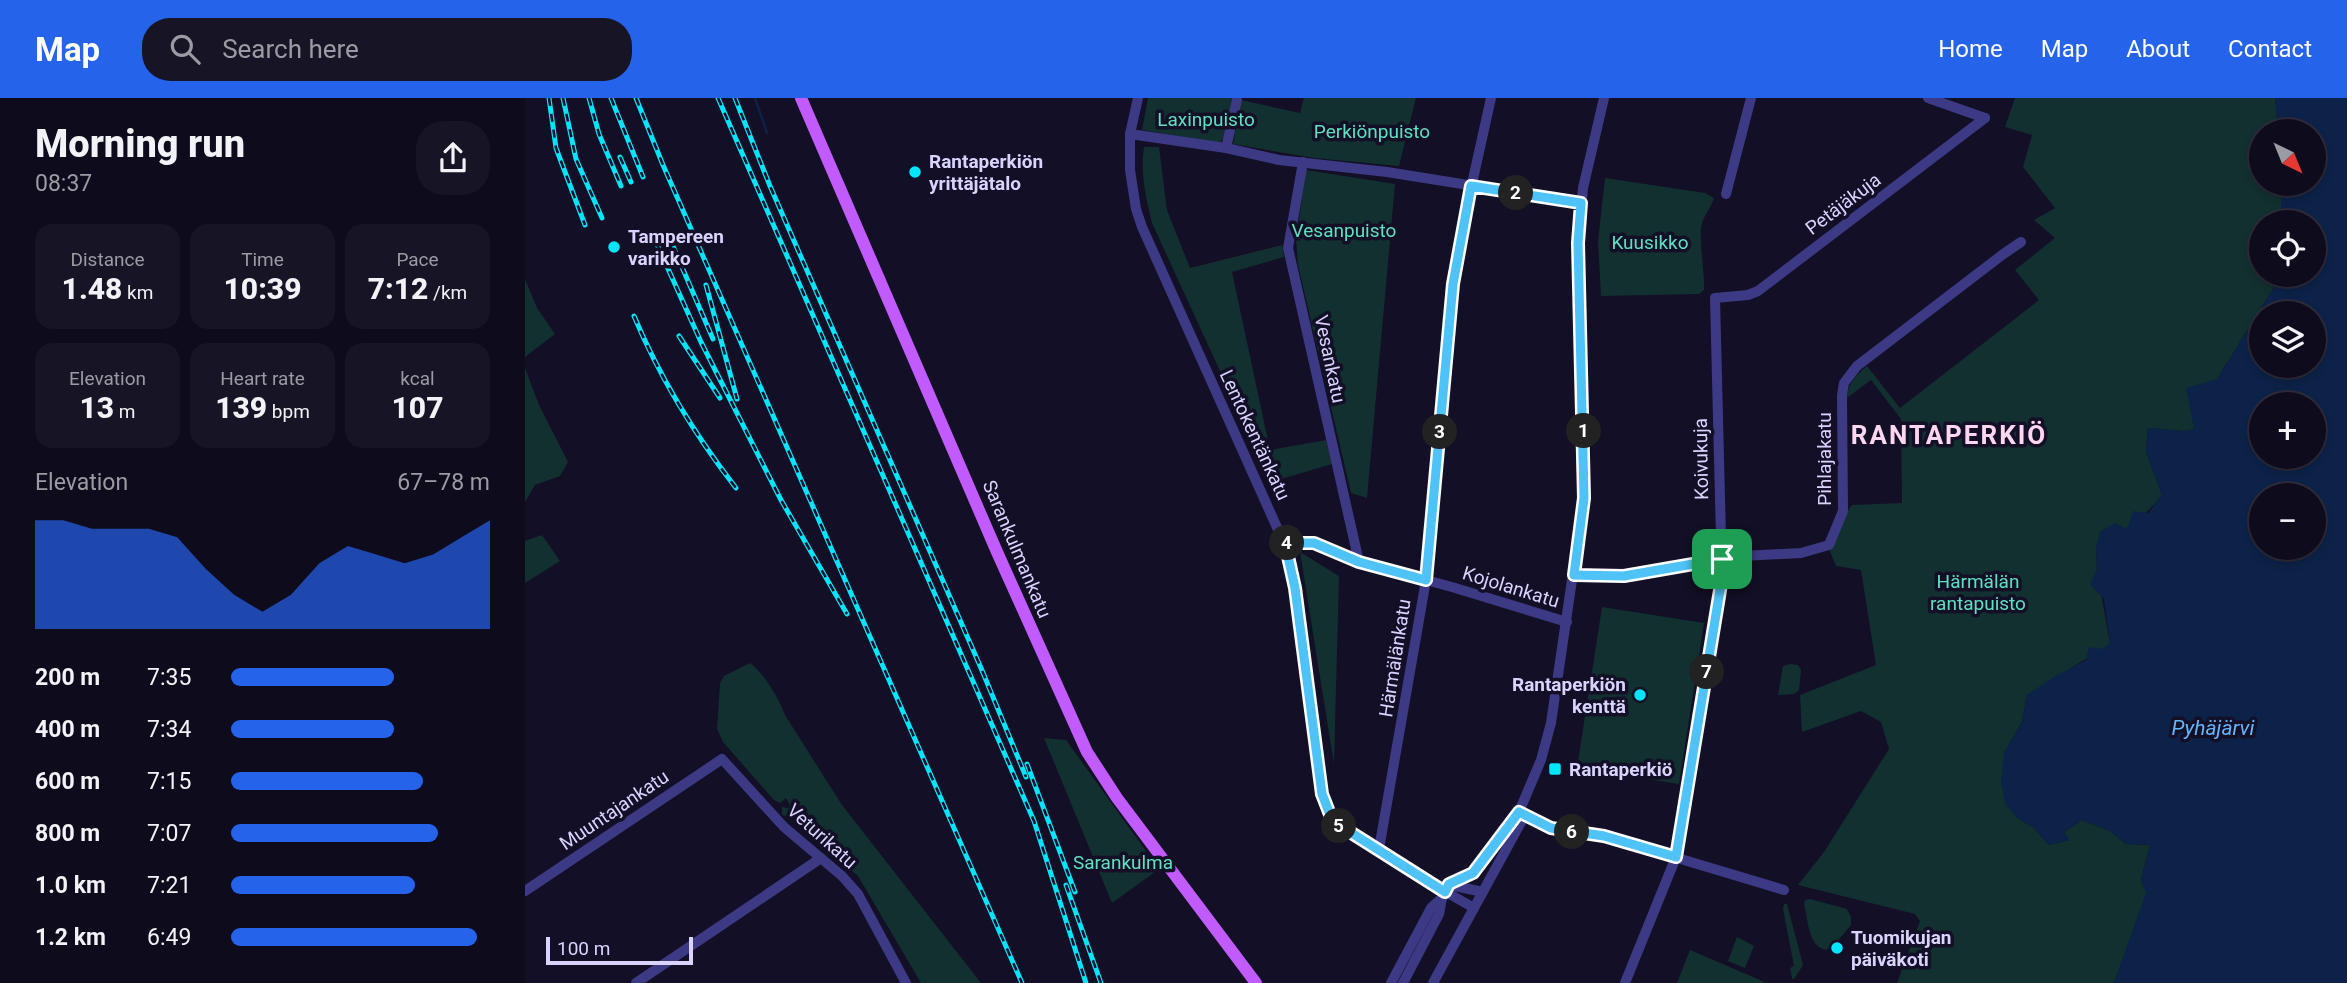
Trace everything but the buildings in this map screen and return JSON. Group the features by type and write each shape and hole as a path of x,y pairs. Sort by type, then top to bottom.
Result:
{"main road":[{"name":"Sarankulmankatu","path":"801,98 997,552 1087,751 1117,798 1255,983"}],"street":[{"name":"Lentokentänkatu","path":"1138,98 1130,134 1131,180 1142,227 1285,543 1295,588 1322,794 1334,821 1379,849 1395,863 1446,892"},
{"name":"Härmälänkatu","path":"1379,849 1426,580 1453,284 1491,98"},
{"path":"1433,983 1522,814 1546,740 1567,622 1584,498 1578,243 1581,203 1604,98"},
{"path":"1726,194 1751,98"},
{"name":"Petäjäkuja","path":"1715,298 1748,295 1758,291 1985,118 1928,98"},
{"path":"1226,148 1237,100"},
{"path":"1130,134 1226,148 1279,160 1387,172 1581,203"},
{"name":"Vesankatu","path":"1303,162 1288,248 1359,562"},
{"name":"Pihlajakatu","path":"1574,575 1624,576 1722,559 1801,554 1829,545 1843,511 1844,383 1857,366 2021,243"},
{"name":"Koivukuja","path":"1625,983 1676,857 1722,578 1715,298"},
{"name":"Kojolankatu","path":"1285,543 1314,543 1359,562 1567,622"},
{"name":"Veturikatu","path":"722,759 784,827 842,876 858,894 907,983"},
{"name":"Muuntajankatu","path":"525,891 722,759"},
{"path":"1522,814 1551,828 1604,836 1784,890"},
{"path":"1391,983 1431,908 1446,892 1473,873 1522,814"},
{"path":"636,983 821,858"},
{"path":"1446,892 1483,892"},
{"path":"1446,892 1474,908"},
{"path":"1403,983 1439,914 1446,892"}],"green space":[{"name":"Laxinpuisto","path":"1148,98 1233,98 1225,135 1220,143 1142,130"},
{"name":"Perkiönpuisto","path":"1304,98 1416,98 1399,166 1314,158 1233,144 1241,100 1300,113"},
{"name":"Härmälän rantapuisto","path":"2015,98 2275,98 2277,119 2249,119 2249,196 2281,196 2281,210 2249,210 2249,287 2274,287 2266,301 2249,301 2249,328 2217,379 2194,429 2184,431 2148,428 2146,451 2162,495 2132,524 2096,546 2097,569 2110,644 2027,695 2022,722 2004,753 2016,817 2033,827 2049,845 2069,840 2064,832 2082,820 2110,831 2126,844 2150,845 2141,880 2147,893 2114,983 1897,983 1920,921 1915,914 1798,885 1824,852 1889,749 1881,722 1861,711 1802,732 1800,695 1876,665 1861,570 1836,566 1825,540 1852,505 1902,503 1901,419 1871,380 1847,398 1848,393 1856,376 1867,366 1900,408 2039,300 2015,270 2055,238 2034,220 2055,208 2023,167 2032,135 2005,127"},
{"path":"1144,147 1159,147 1167,210 1190,268 1282,245 1284,257 1232,272 1270,450 1326,440 1332,464 1271,482 1152,223 1143,176"},
{"name":"Vesanpuisto","path":"1306,170 1395,184 1367,498 1351,493 1298,265 1296,239"},
{"name":"Kuusikko","path":"1605,178 1705,193 1714,198 1701,229 1704,290 1699,294 1601,296 1598,241"},
{"path":"525,279 537,308 555,334 525,357"},
{"path":"525,368 539,405 568,462 560,476 535,485 525,502"},
{"path":"542,535 560,561 525,583 525,541"},
{"path":"1300,552 1339,576 1334,764"},
{"name":"Rantaperkiön kenttä","path":"1602,607 1704,623 1679,784 1577,768"},
{"path":"750,663 771,687 785,715 842,805 981,983 921,983 858,876 819,845 802,825 782,815 782,807 788,808 790,805 786,798 780,803 774,800 723,742 717,729 720,683 724,676"},
{"path":"1798,665 1801,670 1799,690 1794,694 1778,695 1783,666"},
{"name":"Sarankulma","path":"1044,738 1066,740 1159,869 1112,903"},
{"path":"1805,900 1847,909 1851,917 1851,925 1835,944 1826,950 1820,948 1810,932 1804,904"},
{"path":"1784,904 1787,904 1803,965 1794,979 1790,968 1794,966"},
{"path":"1737,937 1754,946 1745,968 1728,961"},
{"path":"1690,950 1767,983 1677,983"}],"water":[{"name":"Pyhäjärvi","path":"2275,98 2347,98 2347,983 2114,983 2146,893 2141,880 2150,845 2126,844 2110,831 2082,820 2064,832 2069,840 2049,845 2033,827 2016,817 2005,803 2001,781 2004,753 2022,722 2027,695 2086,660 2089,647 2100,649 2110,644 2104,599 2090,584 2097,569 2096,547 2100,532 2115,523 2127,529 2133,511 2148,513 2162,495 2146,451 2148,428 2184,431 2194,429 2186,388 2217,379 2249,328 2249,378 2326,378 2326,301 2266,301 2274,287 2326,287 2326,210 2281,210 2281,196 2326,196 2326,119 2277,119"}],"waterway":[{"path":"755,98 767,133"}],"railway":[{"path":"549,98 556,148 585,225"},
{"path":"563,98 576,159 602,218"},
{"path":"589,98 599,134 621,186"},
{"path":"611,98 643,177"},
{"path":"636,98 1022,983"},
{"path":"718,98 1034,821 1086,983"},
{"path":"735,98 770,186 1026,777"},
{"path":"620,157 631,182"},
{"path":"669,237 713,339"},
{"path":"656,242 701,342 781,500 847,614"},
{"path":"706,285 737,399"},
{"path":"634,316 679,405 736,488"},
{"path":"679,336 720,398"},
{"path":"1027,764 1075,892"},
{"path":"1066,885 1101,983"}],"place":[{"name":"Rantaperkiön yrittäjätalo","path":"915,172"},
{"name":"Tampereen varikko","path":"614,247"},
{"name":"Rantaperkiön kenttä","path":"1640,695"},
{"name":"Rantaperkiö","path":"1555,769"},
{"name":"Tuomikujan päiväkoti","path":"1837,948"}],"district":[{"name":"RANTAPERKIÖ","path":"1949,435"}],"route":[{"path":"1471,186 1581,203 1578,243 1584,498 1574,575 1624,576 1722,559 1722,578 1676,857 1604,836 1551,828 1519,812 1473,873 1449,884 1445,892 1395,863 1331,817 1322,794 1295,588 1285,543 1314,543 1359,562 1426,580 1456,256 1471,186"}]}
